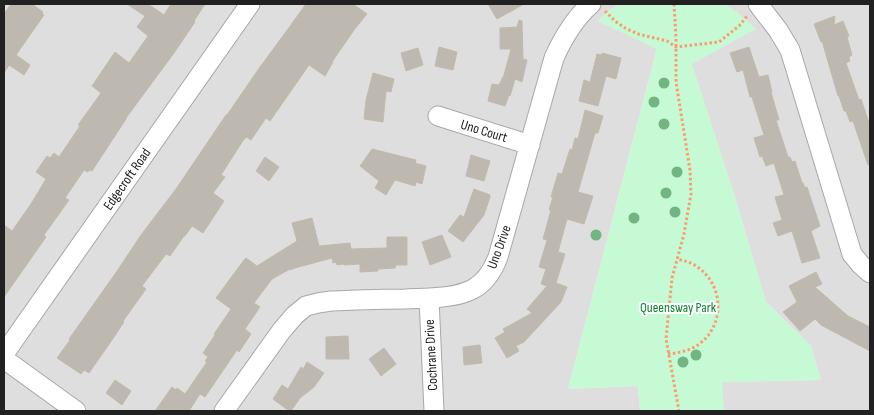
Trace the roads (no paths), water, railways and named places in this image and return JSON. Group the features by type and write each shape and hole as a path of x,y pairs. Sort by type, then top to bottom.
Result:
{"street":[{"name":"Edgecroft Road","path":"4,354 250,4"},
{"name":"Uno Drive","path":"224,411 282,330 306,306 318,302 331,301 429,298 455,295 472,290 484,281 493,270 501,249 554,58 574,21 597,6"},
{"path":"755,7 778,30 790,50 852,254 870,273"},
{"name":"Uno Court","path":"438,116 530,145"},
{"name":"Cochrane Drive","path":"429,298 434,411"},
{"path":"4,359 76,411"}],"park label":[{"name":"Queensway Park","path":"678,307"}]}
